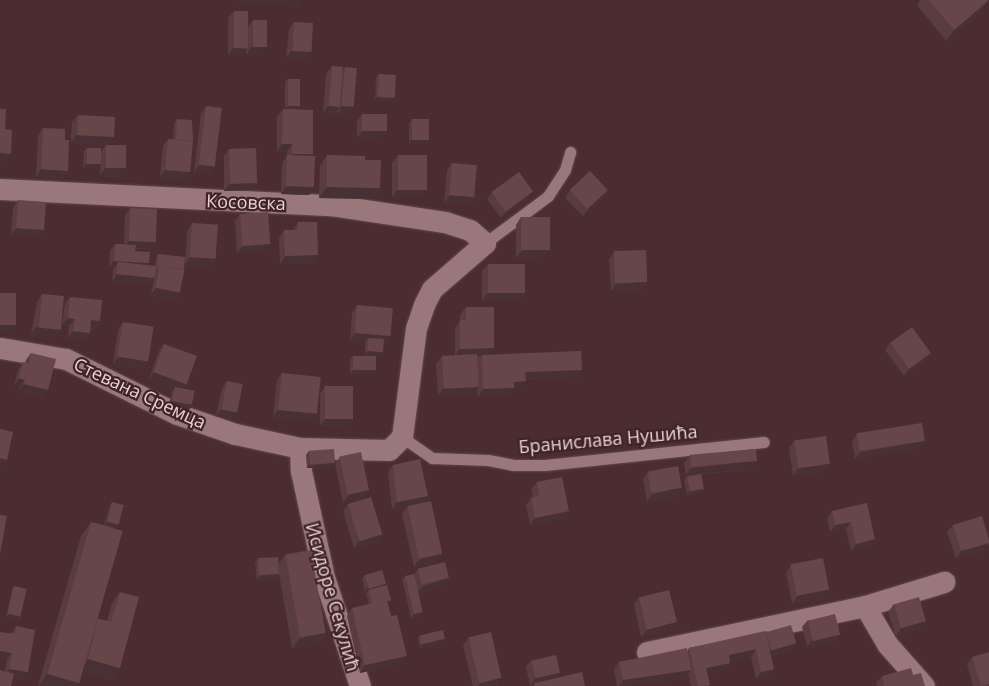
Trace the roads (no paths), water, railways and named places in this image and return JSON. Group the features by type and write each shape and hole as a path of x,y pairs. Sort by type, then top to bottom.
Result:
{"street":[{"name":"Косовска","path":"0,189 331,205 445,222 470,230 485,243"},
{"path":"402,437 416,328 424,305 432,289 485,243"},
{"name":"Стевана Сремца","path":"0,348 66,359 176,414 235,434 300,448 389,450 402,437"},
{"name":"Исидоре Секулић","path":"300,448 301,471 324,577 360,686"},
{"path":"647,652 865,606 944,582"},
{"path":"865,606 887,644 924,686"}],"lane":[{"path":"485,243 548,196 565,170 570,152"},
{"name":"Бранислава Нушића","path":"402,437 432,458 529,465 764,442"}]}
